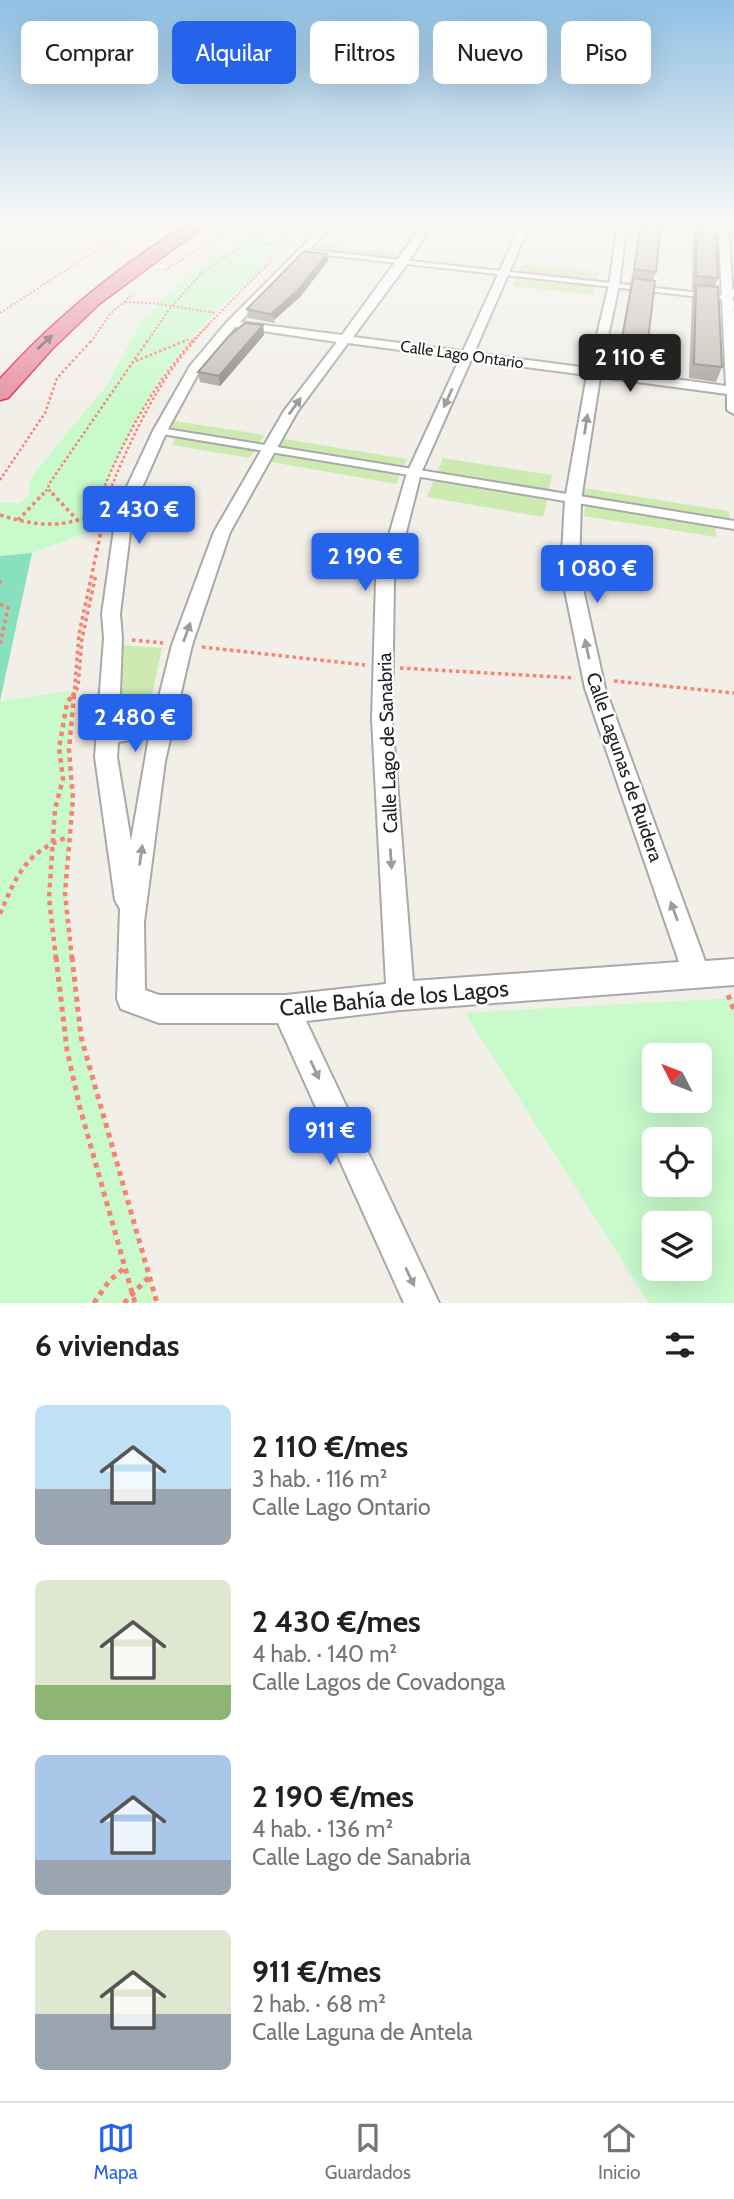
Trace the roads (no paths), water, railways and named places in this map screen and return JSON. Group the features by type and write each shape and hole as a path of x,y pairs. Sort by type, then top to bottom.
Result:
{"highway":[{"path":"44,317 84,285"},
{"path":"0,393 33,354 114,285"}],"street":[{"path":"131,922 106,757 113,638 111,614 125,508 160,431 194,369 231,324 269,285"},
{"path":"131,922 154,761 182,645 222,533 291,411 386,285"},
{"name":"Calle Lago de Sanabria","path":"400,996 382,719 385,580 414,473 499,285"},
{"path":"614,285 732,298 734,410"},
{"name":"Calle Lagunas de Ruidera","path":"614,285 594,372 573,500 570,570 593,679 697,975"},
{"name":"Calle Lago Ontario","path":"231,324 733,391"},
{"path":"160,431 734,525"},
{"path":"108,723 120,734 143,732 165,717"},
{"name":"Calle Bahía de los Lagos","path":"131,922 131,999 159,1009 286,1009 400,996 734,972"},
{"path":"286,1009 422,1303"}]}
